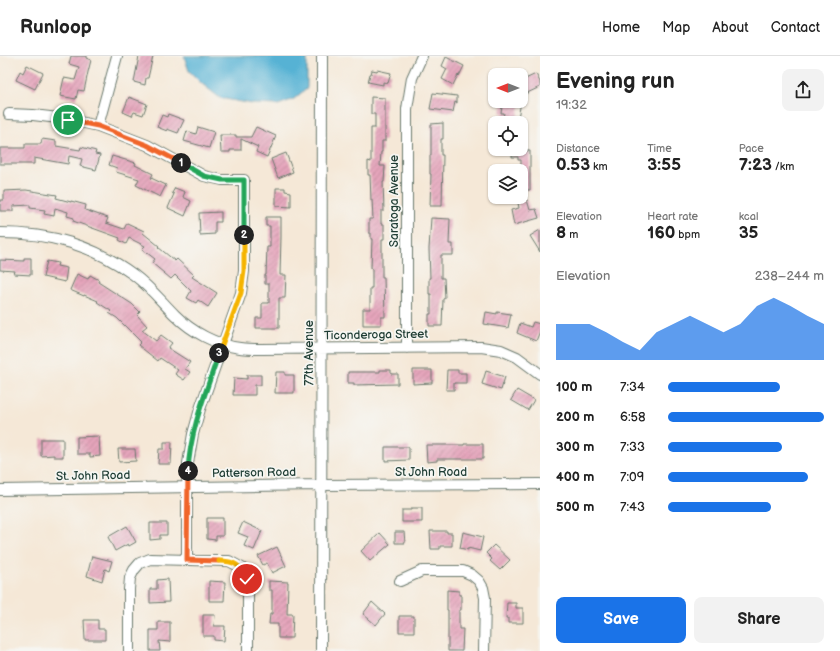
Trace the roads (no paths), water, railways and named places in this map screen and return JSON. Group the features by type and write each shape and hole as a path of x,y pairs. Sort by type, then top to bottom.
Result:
{"street":[{"path":"98,126 117,56"},
{"name":"77th Avenue","path":"321,651 322,56"},
{"name":"Saratoga Avenue","path":"407,348 407,109 412,78 422,56"},
{"path":"9,114 61,118 98,126 147,145 204,176 222,180 244,180 244,271 241,293 200,409 193,434 188,463 187,560"},
{"name":"Ticonderoga Street","path":"0,233 33,235 62,240 87,248 114,262 134,275 177,317 190,327 206,337 223,344 240,348 261,349 481,347 501,350 517,357 540,374"},
{"name":"St John Road","path":"321,485 540,484"},
{"name":"Patterson Road","path":"187,488 321,485"},
{"name":"St. John Road","path":"0,490 187,488"},
{"path":"129,651 130,578 140,562 150,559 229,561 242,568 247,579 248,590 248,651"},
{"path":"400,581 422,571 463,571 472,575 479,581 484,593 484,651"}],"water":[{"path":"184,56 307,56 307,88 294,99 278,105 253,104 220,98 189,71"}]}
